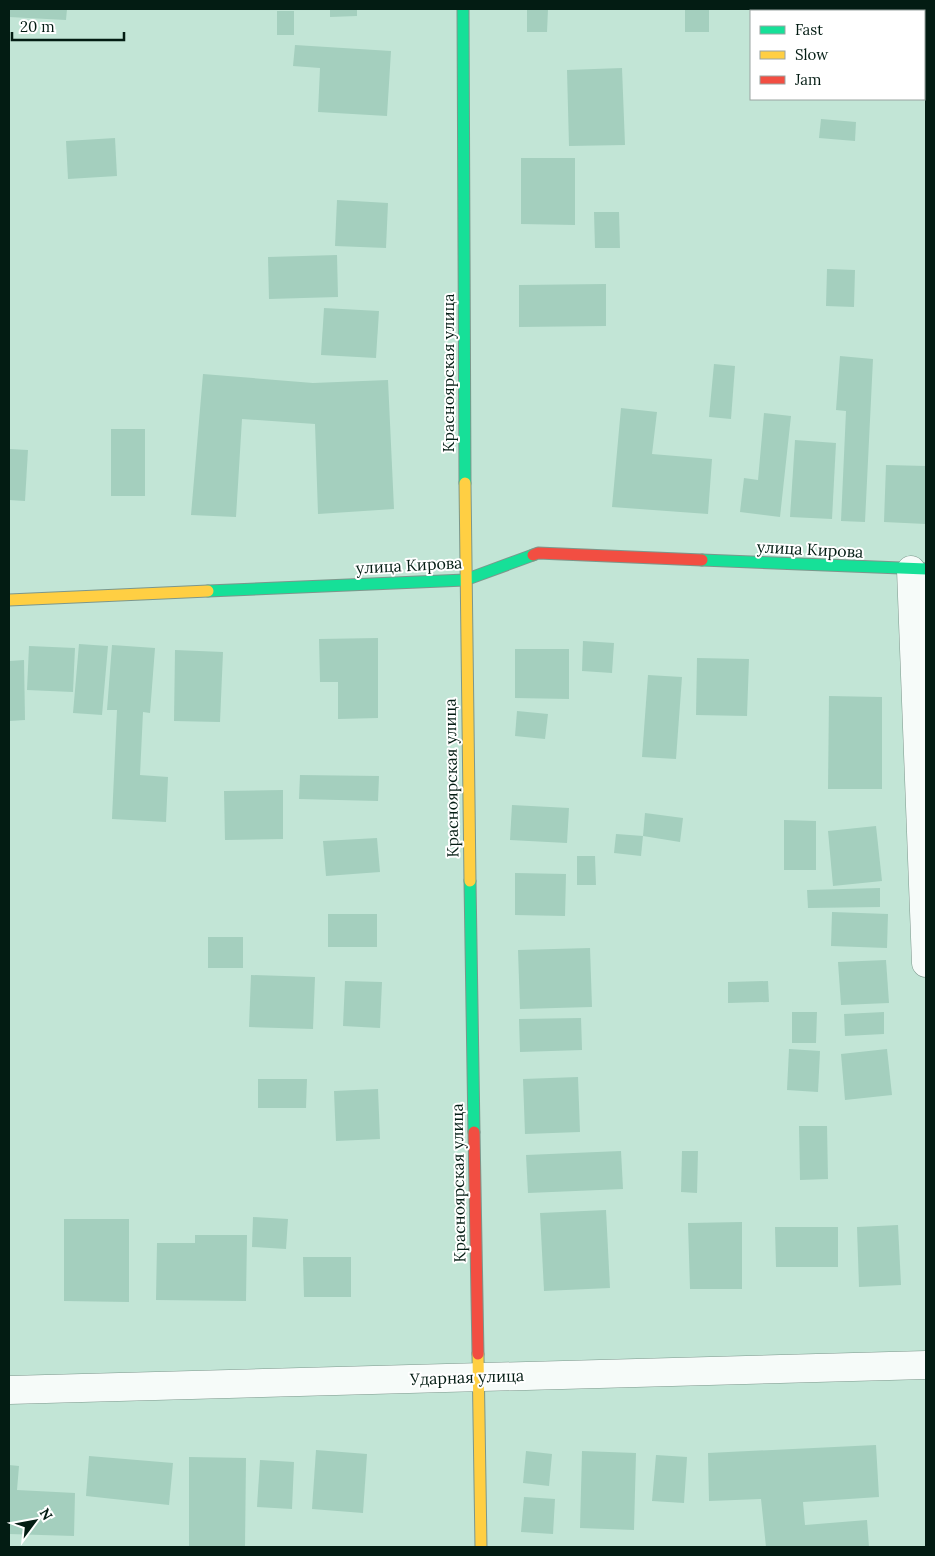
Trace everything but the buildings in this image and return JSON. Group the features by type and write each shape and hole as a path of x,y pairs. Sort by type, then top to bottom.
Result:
{"main road":[{"name":"Красноярская улица","path":"463,9 465,580 481,1547"},
{"name":"улица Кирова","path":"9,600 465,580 538,552 919,569"}],"street":[{"path":"919,569 926,964"},
{"name":"Ударная улица","path":"9,1390 926,1365"}],"traffic: fast":[{"path":"463,9 465,483"},
{"path":"208,591 465,580 533,555"},
{"path":"702,560 926,569"},
{"path":"470,881 474,1132"}],"traffic: slow":[{"path":"465,483 470,881"},
{"path":"9,600 208,591"},
{"path":"478,1354 481,1547"}],"traffic: jam":[{"path":"533,555 538,553 702,560"},
{"path":"474,1132 478,1354"}]}
